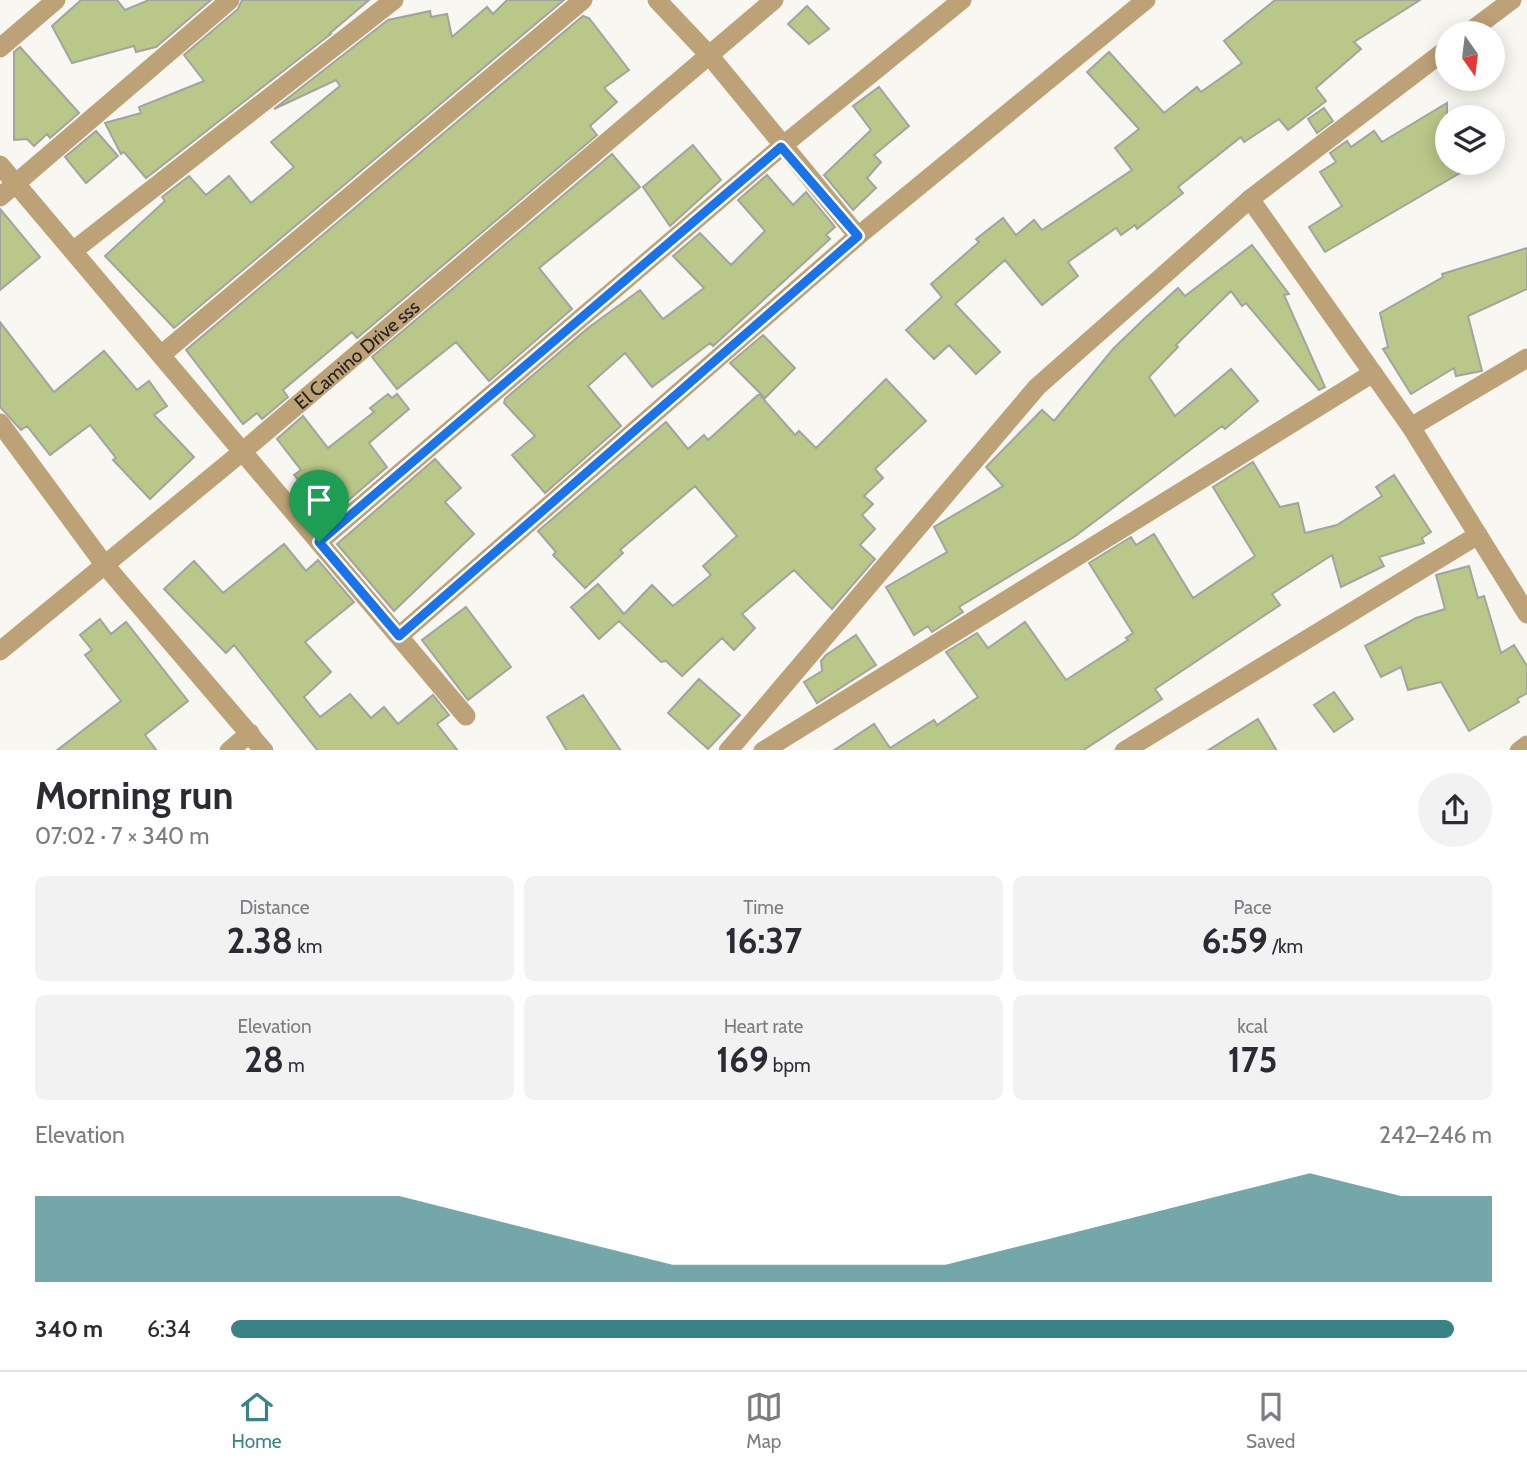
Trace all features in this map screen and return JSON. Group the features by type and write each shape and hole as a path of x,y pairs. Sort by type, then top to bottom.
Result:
{"street":[{"path":"0,48 55,0"},
{"path":"0,197 230,0"},
{"path":"73,251 394,0"},
{"path":"161,355 583,0"},
{"path":"657,0 709,55 781,147 858,236"},
{"name":"El Camino Drive sss","path":"0,651 242,452 774,0"},
{"path":"319,542 781,147 962,0"},
{"path":"399,636 858,236 1146,0"},
{"path":"1484,21 1512,0"},
{"path":"729,750 1037,387 1250,199 1435,58"},
{"path":"0,165 466,716"},
{"path":"1250,199 1411,427 1527,614"},
{"path":"1411,427 1527,358"},
{"path":"765,750 1373,373"},
{"path":"2,429 104,564 263,750"},
{"path":"1126,750 1478,535"},
{"path":"230,750 250,733"}],"building":[{"path":"81,0 117,0 125,10 149,0 211,0 156,47 136,52 134,46 72,63 52,26"},
{"path":"242,0 369,0 329,34 332,33 146,178 124,152 121,154 105,123 141,113 139,107 204,81 184,55 238,9"},
{"path":"507,0 564,0 174,328 105,256 165,201 162,197 189,176 206,195 229,176 251,203 294,167 271,142 340,86 336,80 274,109 388,20 430,11 431,17 447,14 452,37 487,7 493,14"},
{"path":"1275,0 1420,0 1354,42 1361,49 1316,88 1326,101 1288,130 1279,119 1244,142 1241,137 1178,187 1183,193 1137,229 1135,225 1121,235 1116,228 1068,262 1078,276 1042,305 1005,260 955,304 1000,352 976,374 949,345 934,359 906,330 942,297 931,284 979,242 976,239 1003,218 1016,235 1034,220 1042,230 1132,170 1115,148 1139,129 1087,72 1109,52 1164,113 1197,87 1201,92 1242,63 1224,41"},
{"path":"807,6 829,29 809,44 788,24"},
{"path":"583,16 589,18 629,70 604,88 617,102 590,126 597,135 357,338 352,332 283,390 288,397 262,419 257,413 243,424 186,350"},
{"path":"20,47 79,113 50,138 47,134 34,146 27,139 14,140 14,52"},
{"path":"879,87 909,126 874,155 881,162 867,178 876,188 853,210 824,175 871,130 853,106"},
{"path":"1324,108 1333,121 1317,133 1308,119"},
{"path":"1435,110 1435,175 1457,175 1325,252 1309,227 1342,206 1320,172 1336,162 1330,153 1347,141 1351,147 1374,131 1382,142"},
{"path":"96,131 118,156 86,183 65,157"},
{"path":"693,145 721,180 670,226 643,187"},
{"path":"612,154 640,187 539,268 572,309 489,381 456,342 397,389 372,357"},
{"path":"767,175 793,205 806,192 835,227 826,235 830,239 713,346 710,343 652,387 625,353 588,386 621,426 545,493 512,455 535,436 504,403 505,399 588,328 640,290 663,319 704,288 673,256 700,233 731,265 765,231 738,200"},
{"path":"0,209 40,257 0,290"},
{"path":"1252,245 1289,294 1284,295 1325,387 1319,390 1246,303 1242,306 1231,291 1176,345 1178,347 1149,377 1175,416 1231,369 1258,401 1225,429 1222,426 1074,537 959,607 963,612 932,632 928,626 914,635 886,587 947,552 934,527 1003,486 986,467 1042,410 1054,421 1113,349 1178,288 1185,296"},
{"path":"1527,248 1527,289 1468,316 1482,371 1456,376 1454,368 1411,394 1383,349 1388,347 1380,313 1443,277 1442,274"},
{"path":"0,322 54,392 104,351 137,390 149,381 167,406 154,415 194,457 150,499 113,460 116,458 90,425 50,455 27,426 21,430 0,407"},
{"path":"763,335 795,368 765,398 730,363"},
{"path":"886,379 926,421 875,469 883,478 864,496 873,504 862,515 875,529 860,545 875,559 832,609 794,570 742,614 755,628 734,650 722,638 682,676 666,661 661,662 619,621 599,639 571,607 598,584 624,614 652,585 673,606 711,575 703,566 737,536 695,486 620,550 623,553 585,588 553,555 556,552 538,531 666,422 688,449 704,435 708,440 759,394 795,435 799,431 816,448"},
{"path":"388,394 392,398 397,394 409,409 369,443 387,467 329,517 294,475 301,470 277,439 303,416 328,448 374,412 370,408"},
{"path":"435,459 461,488 445,502 474,534 394,611 337,544"},
{"path":"1253,462 1280,507 1298,503 1305,533 1337,525 1382,496 1376,487 1394,475 1431,532 1422,538 1424,543 1379,557 1384,566 1341,587 1332,555 1272,594 1280,605 1155,689 1162,699 1084,750 835,750 874,724 890,748 934,720 937,725 978,697 946,652 977,633 988,648 1025,622 1066,680 1128,640 1126,638 1133,633 1089,563 1131,537 1136,545 1154,534 1193,598 1255,556 1213,487"},
{"path":"284,544 306,571 318,560 354,602 305,642 331,672 304,697 320,717 350,694 371,718 384,707 398,724 433,695 449,715 437,724 457,750 317,750 234,645 226,653 164,589 194,561 223,593"},
{"path":"1469,566 1478,598 1484,596 1501,653 1514,645 1527,666 1527,693 1517,699 1519,702 1469,731 1441,682 1408,690 1401,667 1381,677 1365,646 1416,618 1445,609 1436,575"},
{"path":"466,607 511,667 468,700 422,640"},
{"path":"100,619 111,634 126,622 188,701 145,735 156,750 57,750 121,701 85,655 92,650 80,635"},
{"path":"856,635 876,665 817,703 804,682 822,671 821,661 826,655"},
{"path":"699,679 740,715 708,749 668,713"},
{"path":"1334,692 1353,719 1334,732 1314,705"},
{"path":"583,695 620,750 566,750 547,717"},
{"path":"1258,719 1276,750 1209,750"}],"route":[{"path":"781,147 858,236 399,636 319,542 781,147"}]}
